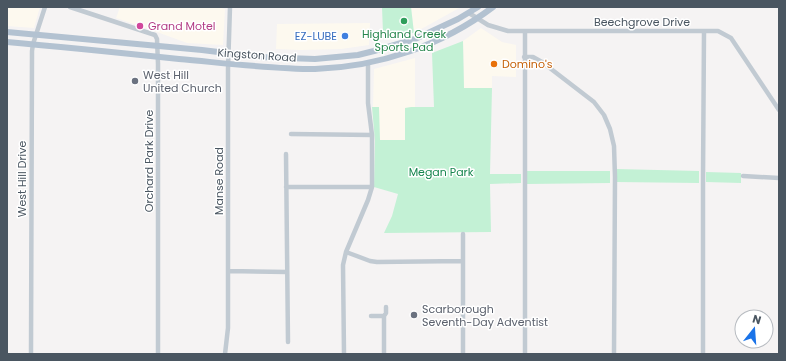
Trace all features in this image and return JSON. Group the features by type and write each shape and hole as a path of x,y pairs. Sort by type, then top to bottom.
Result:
{"main road":[{"name":"Kingston Road","path":"7,32 259,57 301,59 333,58 358,55 415,39 469,13 478,7"},
{"name":"Kingston Road","path":"7,42 228,64 316,69 368,63 423,46 454,33 493,7"}],"street":[{"name":"West Hill Drive","path":"31,354 32,51 45,7"},
{"path":"70,7 152,34 157,39 158,46"},
{"name":"Manse Road","path":"225,354 228,328 228,54 230,7"},
{"name":"Beechgrove Drive","path":"469,13 488,25 508,31 718,31 731,38 779,110"},
{"path":"524,354 525,31"},
{"path":"703,354 704,31"},
{"name":"Orchard Park Drive","path":"158,46 158,354"},
{"path":"524,57 533,57 542,62 594,102 604,115 610,129 614,146 614,354"},
{"path":"344,354 343,265 346,252 372,187 372,134 368,103 368,63"},
{"path":"291,134 372,134"},
{"path":"286,154 288,342"},
{"path":"743,176 779,178"},
{"path":"286,187 372,187"},
{"path":"463,234 463,354"},
{"path":"346,252 377,262 463,261"},
{"path":"228,271 287,272"},
{"path":"384,354 384,316 386,313 386,307"},
{"path":"371,316 384,316"}],"shaded area":[{"path":"7,7 40,7 34,28 7,26"},
{"path":"120,7 218,7 225,9 223,45 187,43 116,18"},
{"path":"411,7 461,7 414,33"},
{"path":"370,23 369,45 341,49 276,49 277,24"},
{"path":"481,28 502,42 516,45 516,77 492,76 492,88 464,88 463,41"},
{"path":"415,58 415,107 406,108 405,140 379,141 379,107 373,107 374,69"}],"green space":[{"path":"382,7 411,7 414,33 383,33"},
{"name":"Megan Park","path":"463,41 464,88 492,88 490,174 521,174 521,183 490,184 491,232 384,233 392,216 398,194 374,187 375,141 372,107 379,107 380,140 405,140 405,108 434,107 432,53"},
{"path":"616,169 699,171 699,183 616,182"},
{"path":"527,171 610,171 610,183 527,184"},
{"path":"706,172 741,173 741,183 706,182"}],"place":[{"name":"Highland Creek Sports Pad","path":"404,21"},
{"name":"Grand Motel","path":"140,26"},
{"name":"EZ-LUBE","path":"345,36"},
{"name":"Domino's","path":"494,64"},
{"name":"West Hill United Church","path":"135,81"},
{"name":"Scarborough Seventh-Day Adventist","path":"414,315"}]}
